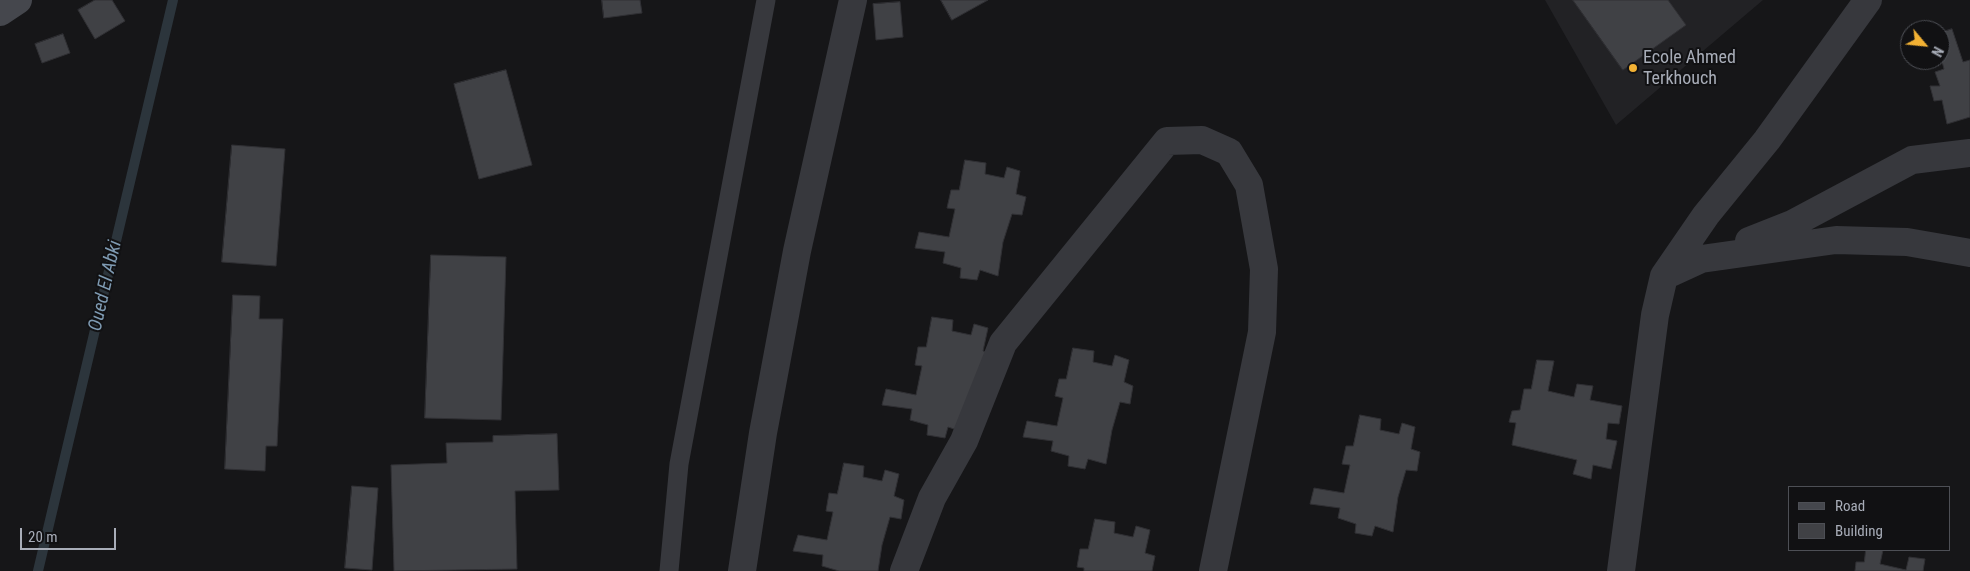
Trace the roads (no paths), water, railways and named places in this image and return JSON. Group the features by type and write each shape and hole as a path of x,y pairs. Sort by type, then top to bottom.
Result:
{"street":[{"path":"0,12 18,0"},
{"path":"742,571 763,433 797,251 853,0"},
{"path":"1621,571 1655,314 1664,276 1706,214 1767,140 1868,0"},
{"path":"904,571 932,498 964,441 1003,343 1166,141 1202,140 1229,152 1249,184 1264,269 1262,332 1213,571"},
{"path":"1664,276 1701,259 1792,224 1912,160 1970,153"},
{"path":"1701,259 1836,240 1907,242 1970,253"}],"lane":[{"path":"668,571 679,464 766,0"}],"waterway":[{"name":"Oued El Abki","path":"38,571 173,0"}],"place":[{"name":"Ecole Ahmed Terkhouch","path":"1633,68"}]}
